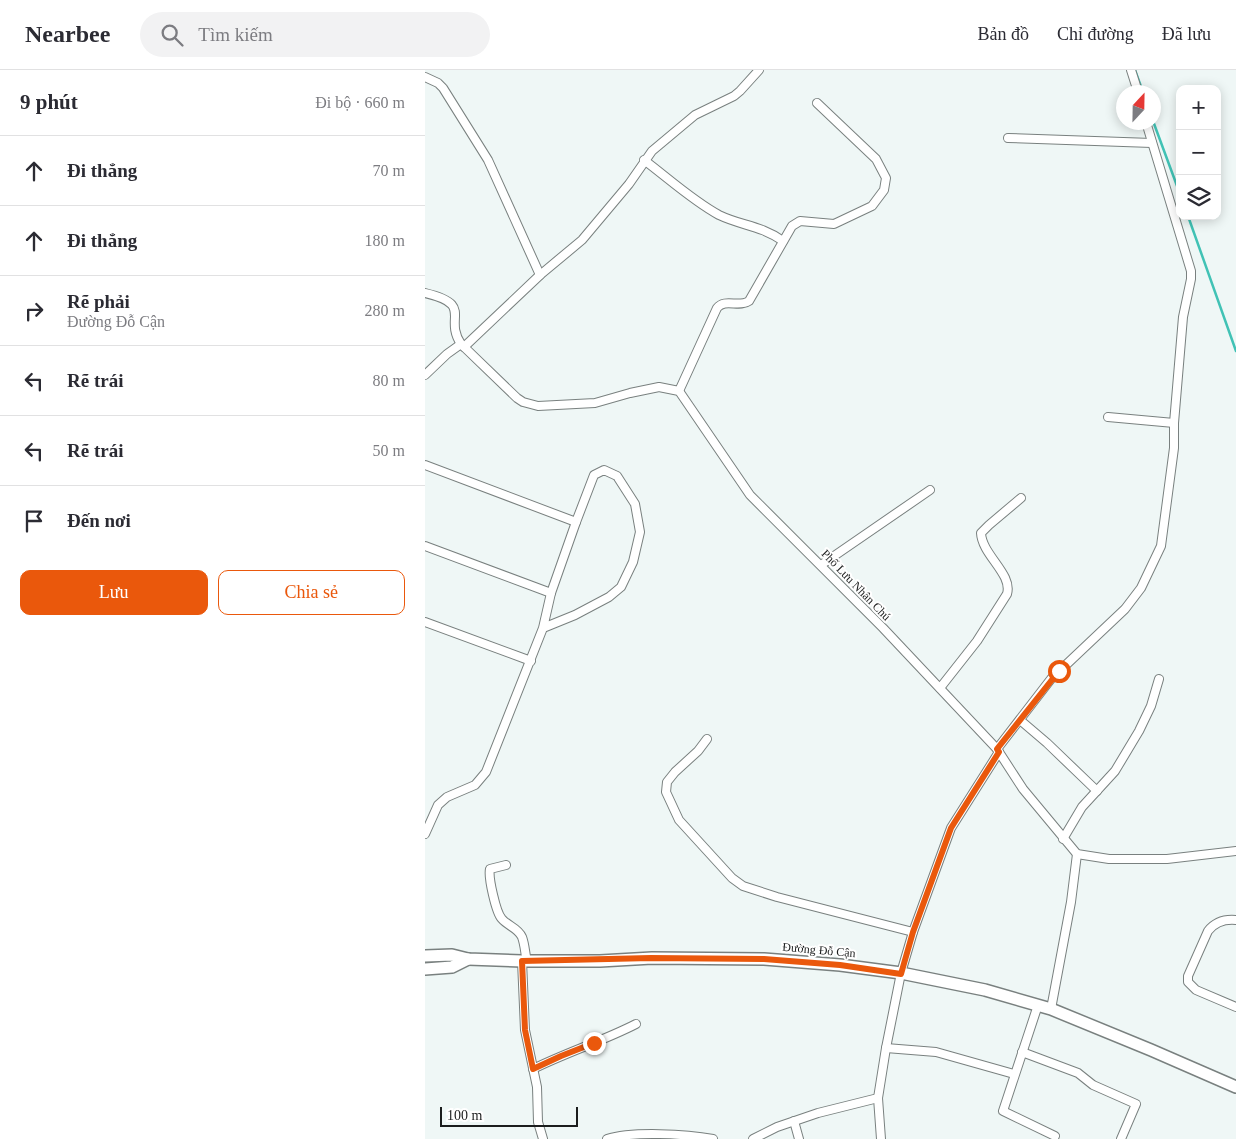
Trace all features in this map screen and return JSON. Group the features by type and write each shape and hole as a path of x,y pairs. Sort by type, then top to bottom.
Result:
{"main road":[{"name":"Đường Đỗ Cận","path":"425,956 452,955 469,959 524,961 651,958 764,959 840,965 901,974 985,990 1051,1009 1236,1087"},
{"name":"Đường Đỗ Cận","path":"425,969 452,967 469,959"}],"street":[{"path":"425,375 447,354 463,346 539,275 582,240 629,184 652,151 695,115 734,96 759,70"},
{"path":"1131,70 1136,85"},
{"path":"425,77 438,83 443,88 482,149 539,275"},
{"path":"425,293 448,301 455,309 454,330 463,346 517,398 530,405 595,403 659,387 679,392 717,308 720,304 742,304 749,301 783,240 796,222 834,224 852,214 868,209 884,190 886,178 876,159 817,102"},
{"path":"881,1139 877,1098 885,1048 901,974 913,932 951,828 998,750 1020,720 1051,679 1125,609 1141,588 1161,546 1173,448 1183,318 1191,271 1148,130"},
{"path":"1008,138 1152,143"},
{"path":"644,160 709,209 729,219 764,229 783,240"},
{"name":"Phố Lưu Nhân Chú","path":"679,392 750,494 821,565 998,750 1023,789 1077,854"},
{"path":"1108,417 1174,423"},
{"path":"425,465 576,522"},
{"path":"425,834 438,805 447,797 475,785 486,772 543,628 551,593 594,475 604,470 617,476 635,504 640,532 633,562 621,587 609,597 575,615 543,628"},
{"path":"821,565 930,490"},
{"path":"940,688 974,645 1007,594 1009,587 1006,580 982,542 981,534 989,524 1021,498"},
{"path":"425,546 551,593"},
{"path":"425,622 531,661"},
{"path":"1063,839 1082,807 1115,770 1139,731 1151,706 1159,680"},
{"path":"1020,720 1097,791"},
{"path":"707,739 698,751 667,782 666,792 679,820 732,878 743,886 777,897 913,932"},
{"path":"1051,1009 1071,902 1077,854 1109,858 1167,859 1236,851"},
{"path":"506,865 490,869 490,880 497,913 518,930 522,938 525,1030 537,1087 538,1122 543,1139"},
{"path":"1236,920 1219,922 1208,931 1188,976 1188,982 1196,990 1236,1007"},
{"path":"1038,1005 1003,1111 1055,1136"},
{"path":"533,1069 611,1037 636,1024"},
{"path":"885,1048 936,1052 1014,1074"},
{"path":"1022,1052 1078,1073 1093,1085 1136,1104 1121,1139"},
{"path":"753,1139 794,1121 848,1104 877,1098"},
{"path":"794,1121 799,1139"},
{"path":"607,1139 621,1136 684,1135 713,1139"}],"waterway":[{"path":"1135,70 1140,85"},
{"path":"1156,130 1176,183"},
{"path":"1189,220 1236,351"}],"route":[{"path":"594,1043 533,1069 525,1030 522,961 651,958 764,959 840,965 901,974 913,932 951,828 999,752 997,749 1059,671"}]}
